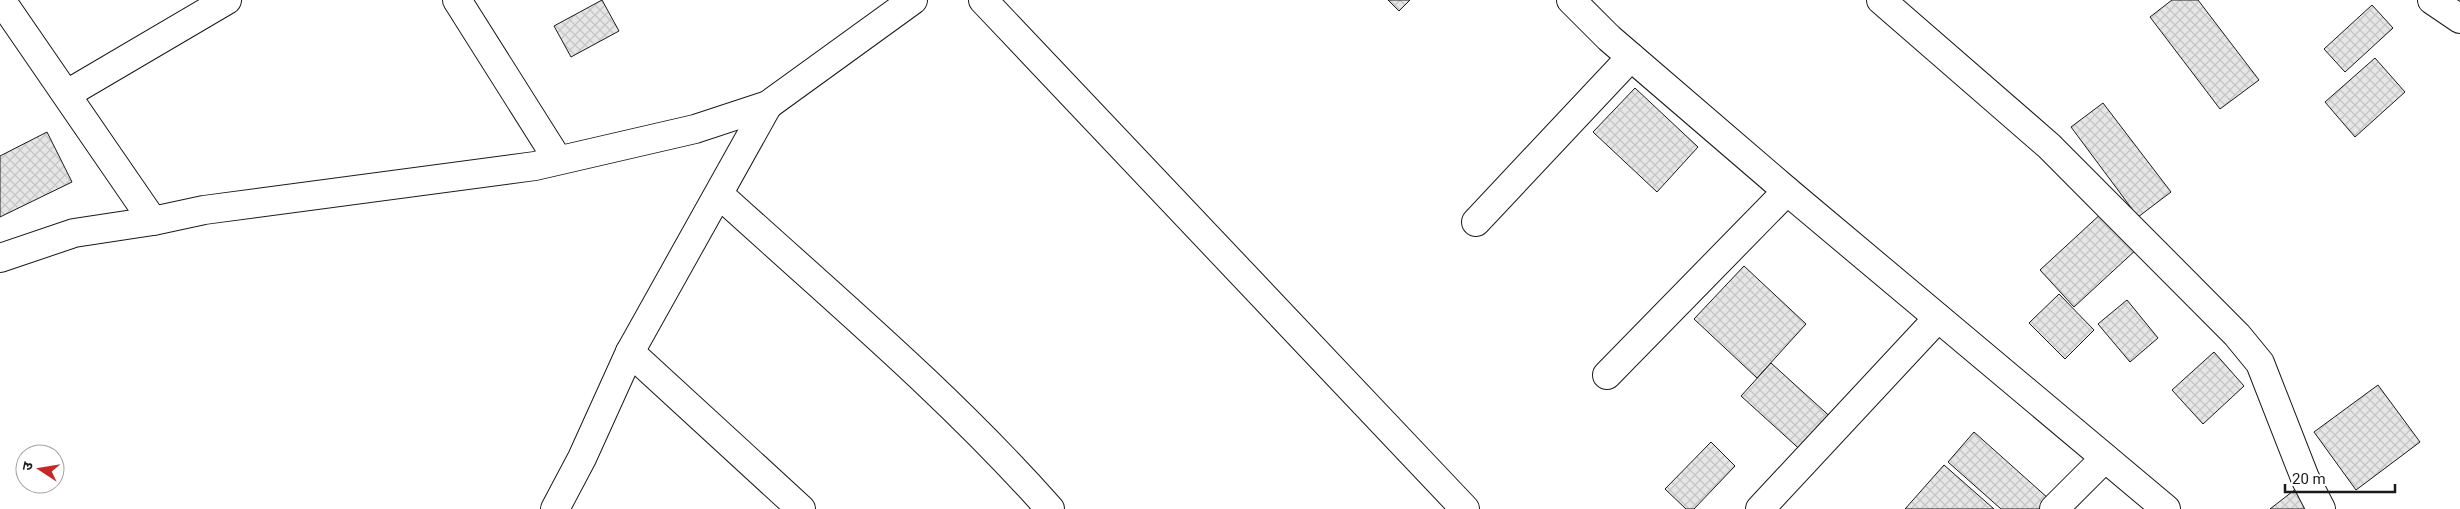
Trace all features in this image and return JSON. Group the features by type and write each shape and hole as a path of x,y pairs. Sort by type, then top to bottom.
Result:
{"street":[{"path":"2,0 153,222"},
{"path":"66,94 227,0"},
{"path":"457,0 558,160"},
{"path":"0,258 74,233 153,222 204,210 535,166 695,129 768,105 913,0"},
{"path":"983,0 1465,509"},
{"path":"1571,0 1631,57 1787,191 2166,509"},
{"path":"1881,0 2049,146 2237,335 2260,363 2305,478 2321,509"},
{"path":"2432,0 2460,20"},
{"path":"1476,222 1631,57"},
{"path":"555,509 582,458 630,352 720,195 768,105"},
{"path":"1607,374 1787,191"},
{"path":"720,195 959,412 1050,509"},
{"path":"1760,509 1938,318"},
{"path":"630,352 802,509"},
{"path":"2054,509 2105,458"}],"building":[{"path":"602,0 619,31 571,57 554,26"},
{"path":"1388,0 1410,0 1399,11"},
{"path":"2172,0 2198,0 2259,80 2220,109 2150,17"},
{"path":"2372,5 2393,28 2345,72 2324,49"},
{"path":"2375,58 2405,92 2355,137 2325,102"},
{"path":"1635,88 1698,147 1657,192 1593,132"},
{"path":"2103,103 2171,192 2138,217 2071,127"},
{"path":"47,132 72,182 0,217 0,156"},
{"path":"2104,211 2138,248 2074,307 2040,270"},
{"path":"1744,266 1806,324 1757,378 1694,319"},
{"path":"2059,294 2094,330 2065,359 2029,323"},
{"path":"2127,300 2158,338 2130,362 2098,324"},
{"path":"2214,352 2244,386 2203,424 2172,390"},
{"path":"1771,363 1835,421 1805,454 1741,396"},
{"path":"2378,385 2420,442 2356,490 2314,432"},
{"path":"1974,432 2049,499 2040,509 2001,509 1948,462"},
{"path":"1711,442 1735,466 1694,509 1686,509 1665,489"},
{"path":"1944,465 1994,509 1905,509"},
{"path":"2306,481 2317,509 2270,509"}]}
